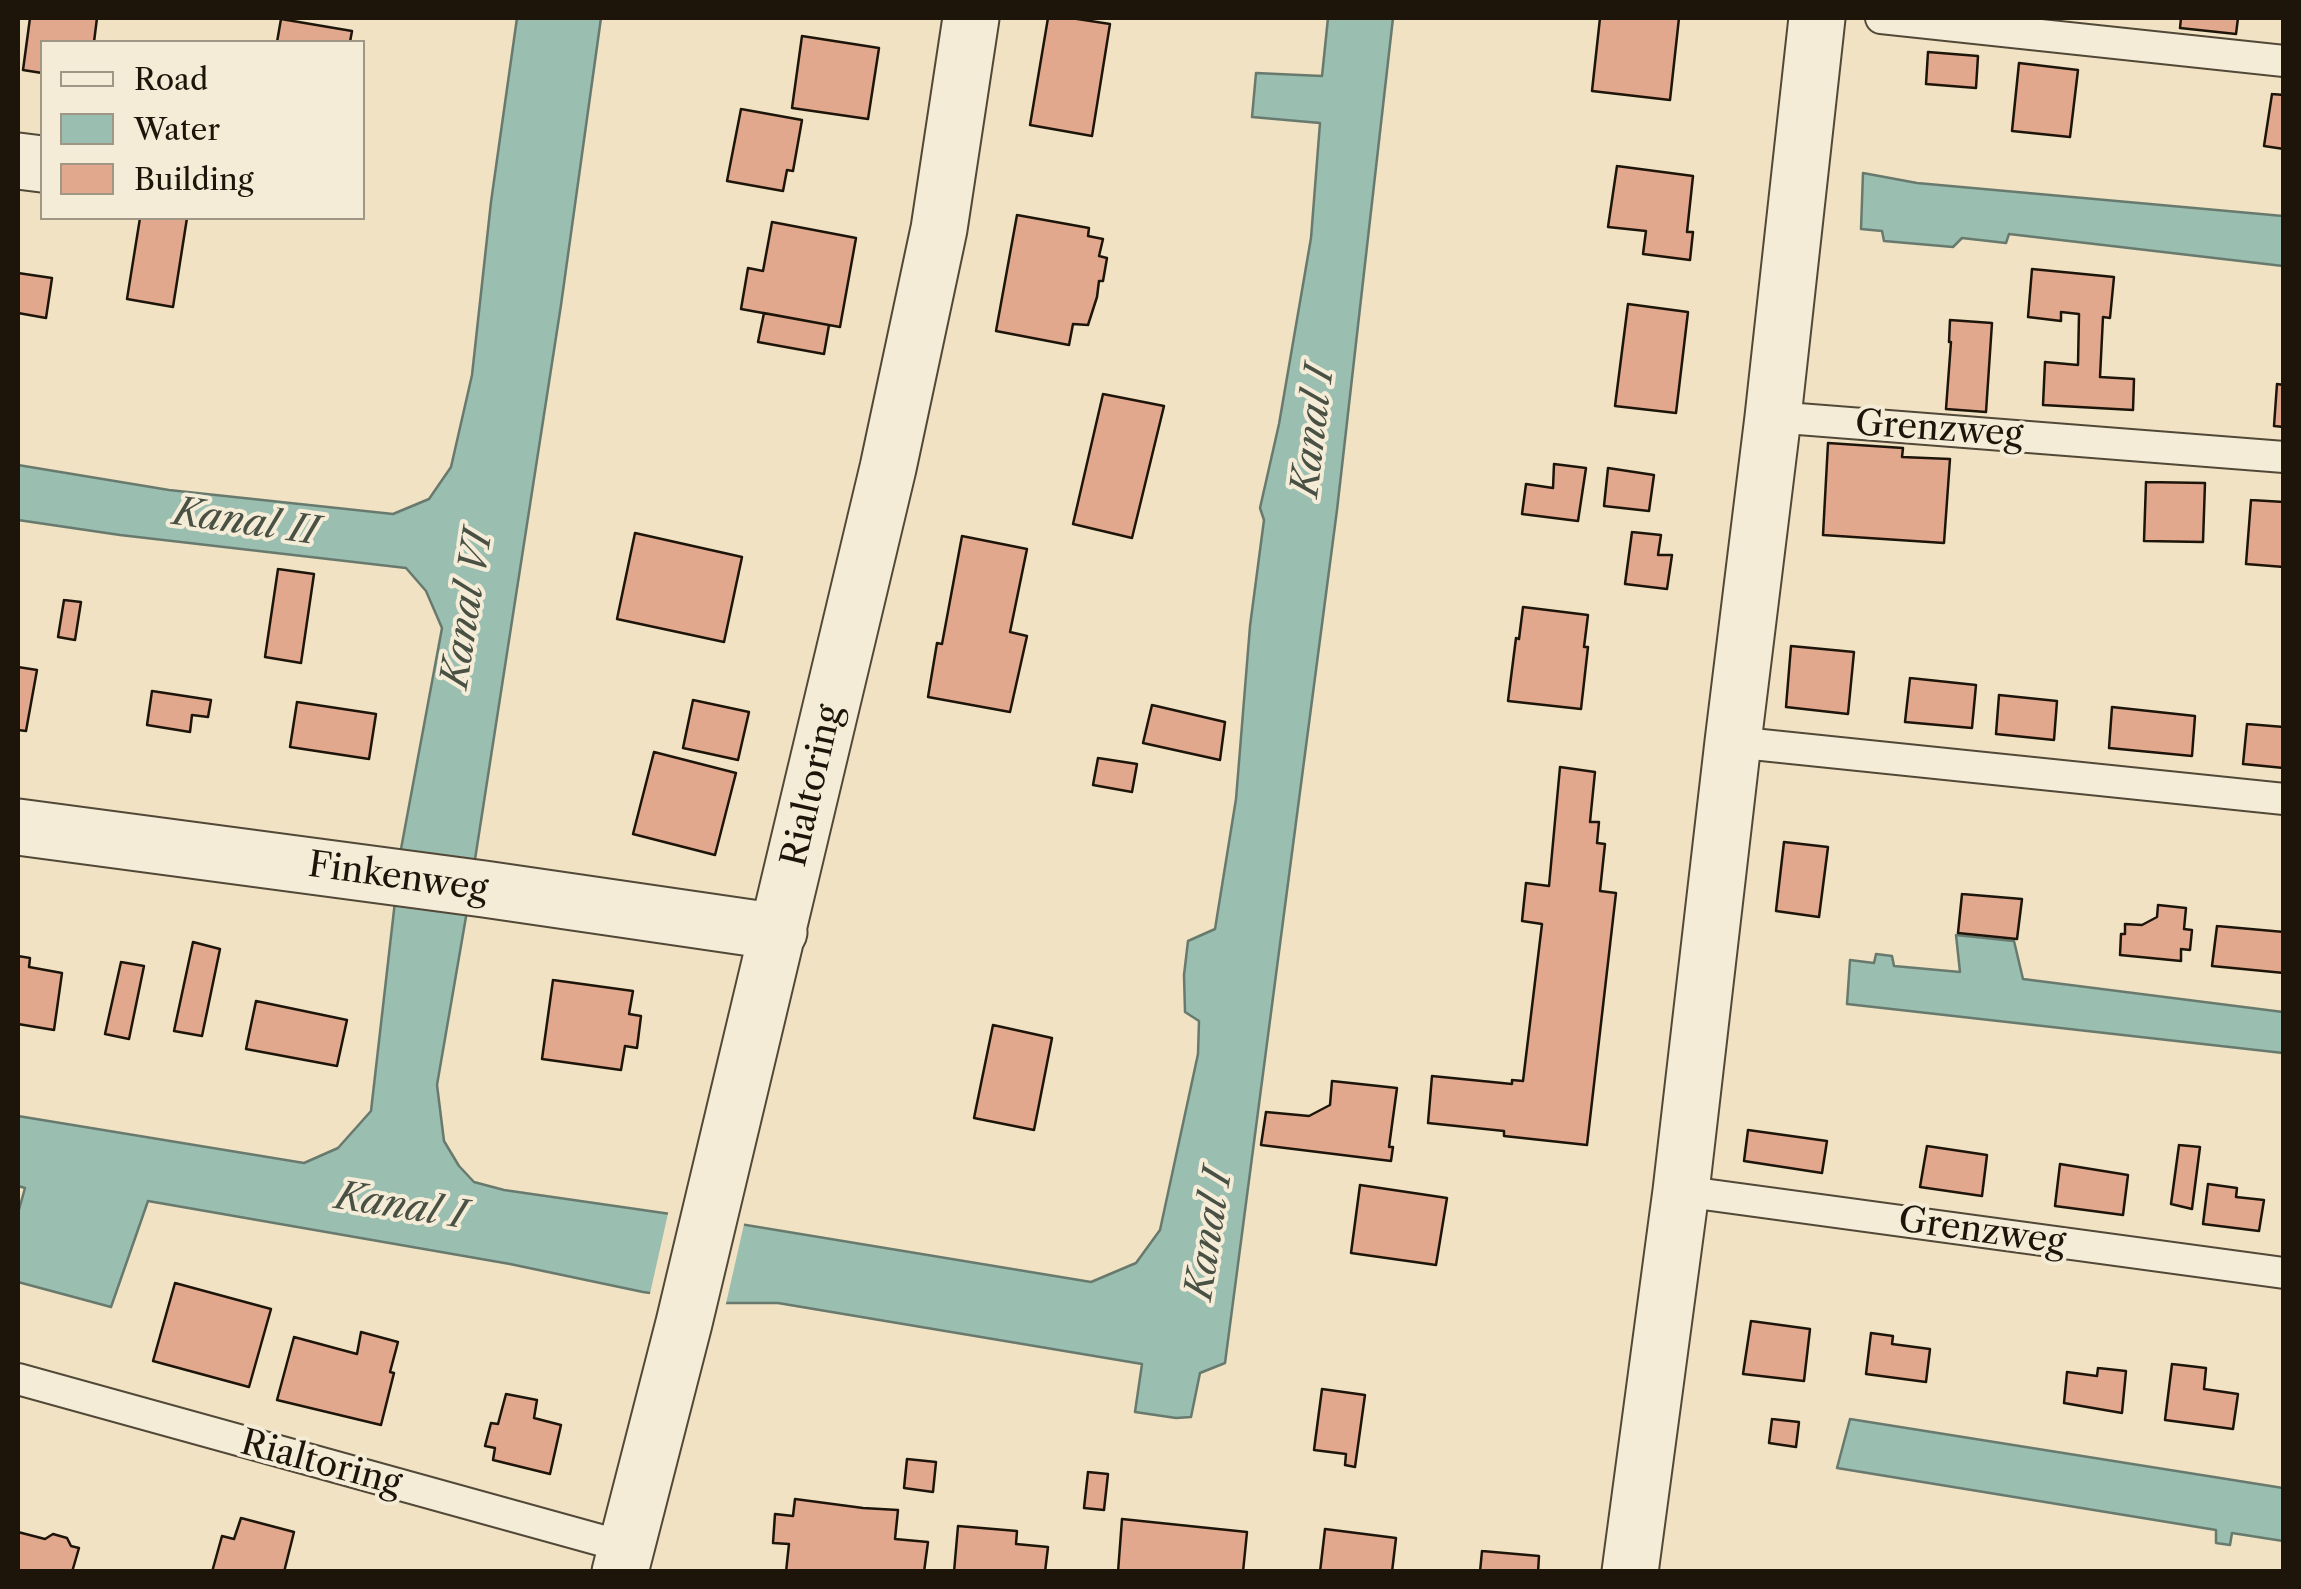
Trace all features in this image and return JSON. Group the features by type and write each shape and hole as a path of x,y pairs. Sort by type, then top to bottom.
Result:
{"street":[{"name":"Rialtoring","path":"623,1559 684,1323 888,468 939,229 971,18"},
{"path":"1630,1572 1774,418 1817,18"},
{"name":"Finkenweg","path":"18,826 778,932"}],"lane":[{"path":"1881,18 2284,61"},
{"name":"Grenzweg","path":"1774,418 2284,457"},
{"path":"1732,742 2284,800"},
{"name":"Grenzweg","path":"1680,1191 2284,1274"},
{"name":"Rialtoring","path":"18,1380 623,1559"}],"water":[{"path":"517,18 601,18 561,305 437,1085 444,1141 474,1182 504,1190 1091,1282 1136,1263 1160,1230 1198,1054 1199,1021 1185,1012 1188,941 1215,929 1236,799 1250,626 1264,520 1260,508 1279,424 1311,238 1320,123 1252,117 1256,73 1322,76 1328,18 1393,18 1337,510 1225,1363 1200,1373 1191,1417 1135,1412 1142,1364 778,1303 723,1303 643,1292 510,1264 148,1201 111,1307 18,1282 18,1213 25,1188 18,1186 18,1116 304,1163 338,1148 371,1111 401,849 442,628 426,591 406,568 18,520 18,465 169,490 393,514 429,499 451,467 472,375"},
{"path":"1863,173 1917,183 2283,216 2283,266 2009,234 2006,243 1962,238 1953,247 1884,241 1882,231 1861,229"},
{"path":"1956,935 2014,941 2023,979 2283,1012 2283,1053 1847,1004 1850,960 1874,963 1876,954 1892,956 1894,966 1960,972"},
{"path":"1850,1419 2283,1488 2283,1541 2232,1533 2230,1545 2216,1543 2216,1530 1837,1468"}],"pier":[{"path":"669,1209 745,1220 725,1308 649,1298"}],"building":[{"path":"30,18 97,18 94,40 40,40 40,73 23,70"},
{"path":"1048,18 1110,24 1092,136 1030,125"},
{"path":"1600,18 1679,18 1670,100 1592,91"},
{"path":"2181,18 2238,18 2236,34 2180,28"},
{"path":"281,19 352,31 350,40 277,40"},
{"path":"802,36 879,48 868,119 792,108"},
{"path":"1928,52 1978,56 1976,88 1926,84"},
{"path":"2019,63 2078,70 2070,137 2012,131"},
{"path":"2272,94 2284,95 2284,149 2264,146"},
{"path":"741,109 802,120 793,171 787,170 783,191 727,181"},
{"path":"1617,166 1693,176 1687,232 1693,232 1690,260 1643,254 1646,231 1608,227"},
{"path":"1017,215 1089,228 1088,236 1103,239 1099,256 1107,258 1103,281 1099,281 1088,325 1073,324 1069,345 996,331"},
{"path":"140,220 187,220 173,307 127,299"},
{"path":"772,222 856,238 840,327 741,309 748,268 763,271"},
{"path":"2032,269 2114,277 2110,318 2103,317 2100,377 2134,379 2133,410 2043,405 2045,362 2078,365 2079,314 2061,312 2061,321 2028,317"},
{"path":"18,273 52,278 46,318 18,313"},
{"path":"1628,304 1688,312 1676,413 1615,406"},
{"path":"764,313 829,325 824,354 758,342"},
{"path":"1950,320 1992,323 1986,412 1946,409"},
{"path":"2277,384 2284,385 2284,427 2274,426"},
{"path":"1103,394 1164,406 1132,538 1073,524"},
{"path":"1828,443 1903,448 1902,457 1950,459 1944,543 1823,535"},
{"path":"1554,464 1586,468 1578,521 1522,514 1526,484 1553,488"},
{"path":"1608,468 1654,475 1649,511 1604,506"},
{"path":"2146,482 2205,483 2203,542 2144,541"},
{"path":"2251,500 2284,502 2284,567 2246,564"},
{"path":"1632,532 1661,535 1658,555 1672,555 1667,589 1625,584"},
{"path":"635,533 742,557 724,642 617,619"},
{"path":"962,536 1027,549 1010,632 1027,636 1010,712 928,697"},
{"path":"278,569 314,574 301,663 265,657"},
{"path":"64,600 81,602 75,640 58,637"},
{"path":"1523,607 1588,615 1581,709 1508,701"},
{"path":"1791,646 1854,652 1848,714 1786,707"},
{"path":"18,667 37,670 26,731 18,730"},
{"path":"1910,678 1976,685 1972,728 1905,722"},
{"path":"152,691 211,700 208,717 192,715 190,732 147,725"},
{"path":"1999,695 2057,701 2054,740 1996,734"},
{"path":"693,700 749,712 738,760 683,748"},
{"path":"297,702 376,714 369,759 290,747"},
{"path":"1152,705 1225,722 1220,760 1143,743"},
{"path":"2112,707 2195,716 2192,756 2109,748"},
{"path":"2247,724 2284,727 2284,768 2243,764"},
{"path":"654,752 736,773 715,855 633,834"},
{"path":"1098,758 1137,764 1132,792 1093,785"},
{"path":"1560,767 1595,772 1590,822 1599,822 1597,843 1605,844 1600,891 1616,893 1587,1145 1428,1123 1432,1076 1512,1084 1512,1080 1523,1081 1542,924 1522,921 1526,883 1549,886"},
{"path":"1784,842 1828,847 1819,917 1776,911"},
{"path":"1962,894 2022,899 2017,939 1958,933"},
{"path":"2158,905 2186,908 2184,929 2192,930 2190,950 2181,949 2181,961 2120,955 2125,924 2142,925 2157,917"},
{"path":"2217,926 2284,932 2284,973 2212,966"},
{"path":"193,942 220,949 202,1036 174,1031"},
{"path":"18,956 30,958 29,967 62,973 54,1030 18,1024"},
{"path":"121,962 144,966 129,1039 105,1034"},
{"path":"553,980 633,991 629,1014 641,1016 637,1048 625,1046 621,1070 542,1059"},
{"path":"256,1001 347,1020 337,1066 246,1049"},
{"path":"993,1025 1052,1038 1034,1130 974,1118"},
{"path":"1332,1081 1397,1088 1389,1147 1393,1147 1391,1161 1261,1145 1266,1112 1309,1116 1330,1105"},
{"path":"1748,1130 1827,1141 1822,1173 1744,1161"},
{"path":"2179,1145 2200,1147 2192,1209 2171,1204"},
{"path":"1927,1146 1987,1155 1982,1196 1920,1187"},
{"path":"2060,1164 2128,1175 2123,1215 2055,1206"},
{"path":"2208,1184 2237,1188 2236,1197 2264,1200 2259,1231 2203,1224"},
{"path":"1360,1185 1447,1198 1436,1265 1351,1253"},
{"path":"175,1283 271,1309 249,1387 153,1361"},
{"path":"1751,1321 1810,1329 1804,1381 1743,1374"},
{"path":"361,1332 398,1342 381,1425 277,1400 294,1337 357,1354"},
{"path":"1871,1333 1893,1336 1892,1344 1930,1349 1926,1382 1866,1374"},
{"path":"2172,1364 2206,1368 2204,1389 2238,1394 2233,1429 2165,1420"},
{"path":"2098,1368 2126,1371 2122,1413 2064,1403 2067,1372 2097,1376"},
{"path":"1322,1389 1365,1395 1355,1467 1345,1465 1346,1454 1314,1450"},
{"path":"506,1394 537,1400 534,1418 561,1425 550,1474 493,1460 495,1448 485,1446 491,1423 498,1424"},
{"path":"1772,1419 1799,1422 1796,1447 1769,1443"},
{"path":"907,1459 936,1462 933,1492 904,1488"},
{"path":"1088,1472 1108,1474 1104,1510 1084,1508"},
{"path":"795,1499 898,1510 895,1539 928,1542 924,1572 786,1572 789,1544 773,1543 775,1514 793,1516"},
{"path":"241,1518 294,1532 284,1572 212,1572 222,1536 234,1539"},
{"path":"1122,1519 1247,1532 1243,1572 1118,1572"},
{"path":"958,1526 1017,1531 1016,1544 1048,1547 1045,1572 954,1572"},
{"path":"1325,1529 1396,1538 1392,1572 1320,1572"},
{"path":"18,1532 45,1539 53,1534 67,1538 71,1546 79,1548 72,1572 18,1572"},
{"path":"1482,1551 1539,1556 1538,1572 1480,1572"}],"water label":[{"name":"Kanal I","path":"1314,432"},
{"name":"Kanal II","path":"245,523"},
{"name":"Kanal VI","path":"468,610"},
{"name":"Kanal I","path":"400,1207"},
{"name":"Kanal I","path":"1210,1235"}]}
